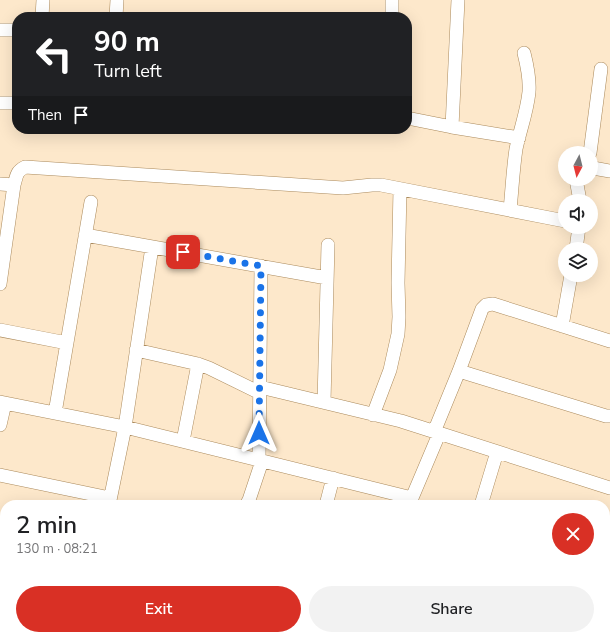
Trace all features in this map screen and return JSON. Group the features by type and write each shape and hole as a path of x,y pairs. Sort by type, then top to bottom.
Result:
{"street":[{"path":"42,12 43,0"},
{"path":"116,12 117,0"},
{"path":"392,0 392,12"},
{"path":"452,127 458,0"},
{"path":"0,30 12,30"},
{"path":"510,210 515,155 528,104 529,90 527,66 524,53"},
{"path":"591,146 600,69"},
{"path":"0,103 12,103"},
{"path":"412,119 519,138"},
{"path":"0,284 14,185 17,173 25,167 335,188 372,185 558,220"},
{"path":"598,169 610,171"},
{"path":"0,184 14,185"},
{"path":"373,415 390,370 398,334 400,189"},
{"path":"55,413 91,202"},
{"path":"85,235 327,278"},
{"path":"324,402 328,245"},
{"path":"109,500 125,427 152,247"},
{"path":"249,500 261,460 261,266"},
{"path":"562,326 570,282"},
{"path":"410,500 437,433 482,309 486,305 493,304 610,341"},
{"path":"0,330 67,343"},
{"path":"136,350 198,364 260,390 324,402 400,421 610,488"},
{"path":"183,441 198,364"},
{"path":"459,371 610,416"},
{"path":"0,425 3,402 125,427 183,441 333,478 407,500"},
{"path":"483,500 497,452"},
{"path":"0,476 101,500"},
{"path":"327,500 333,478"}],"route":[{"path":"183,252 261,266 259,433"}]}
